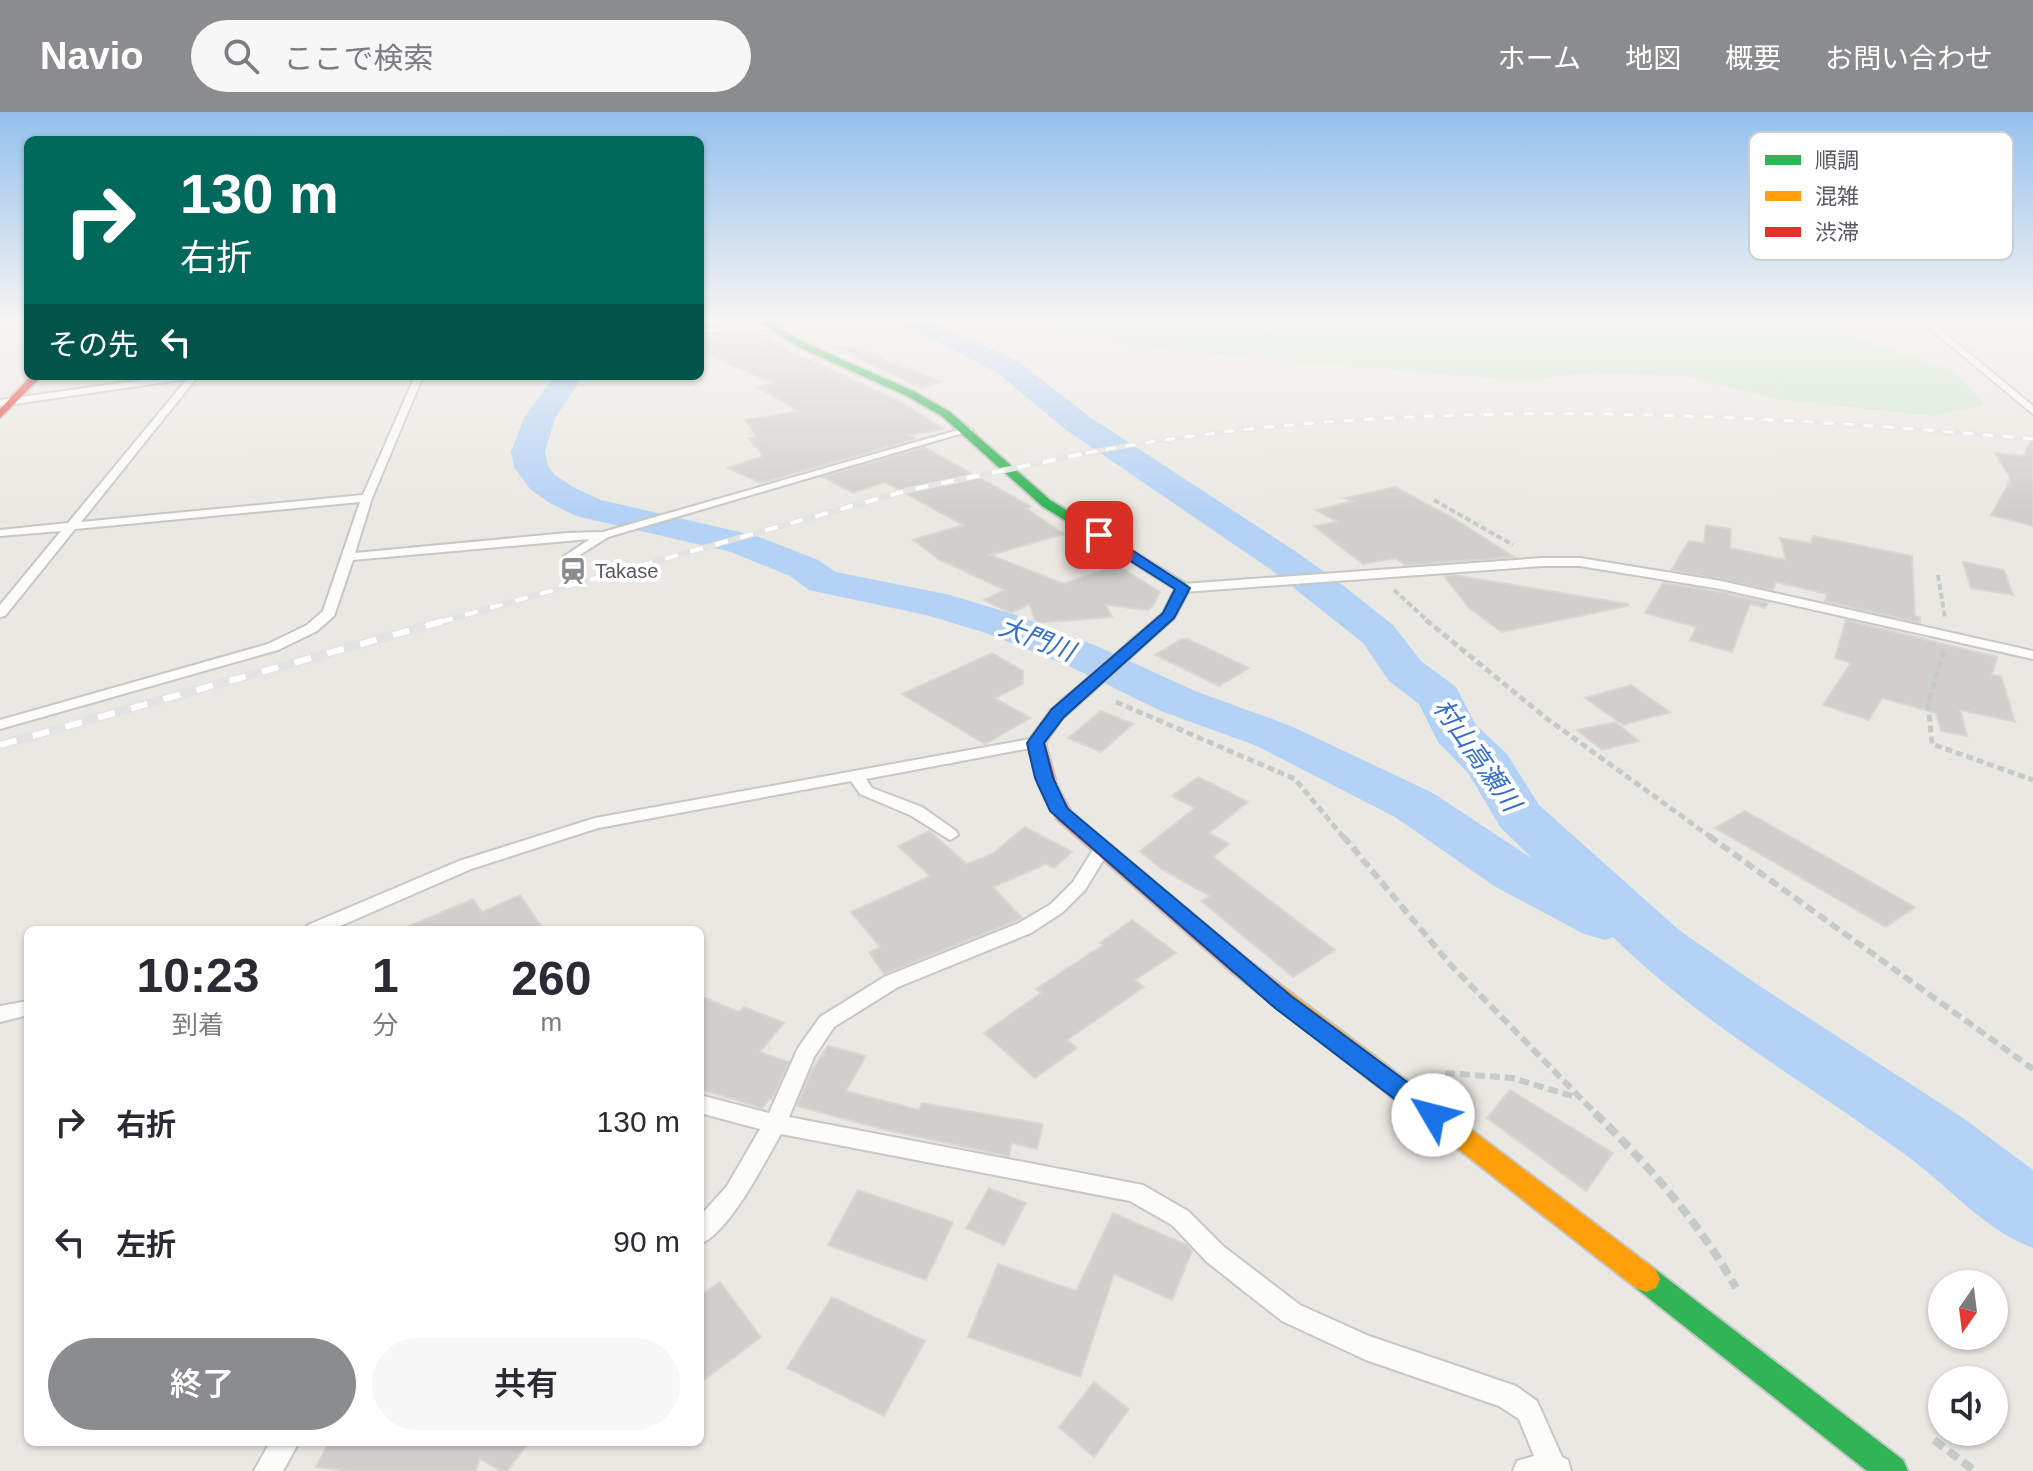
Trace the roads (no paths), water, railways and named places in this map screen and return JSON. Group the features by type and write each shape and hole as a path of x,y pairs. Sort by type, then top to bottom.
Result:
{"street":[{"path":"0,415 7,402 27,384"},
{"path":"888,384 930,403 968,430 1026,488 1054,509 1183,588 1169,615 1058,713 1036,743 1044,778 1060,811 1283,1002 1507,1171 1892,1471"}],"lane":[{"path":"7,402 132,384"},
{"path":"0,613 185,384"},
{"path":"0,725 273,647 312,628 329,613 367,498 415,384"},
{"path":"2001,384 2033,411"},
{"path":"347,557 604,535 968,430"},
{"path":"0,533 367,498"},
{"path":"574,559 569,557 604,535"},
{"path":"1183,588 1542,562 1580,562 1721,585 2033,655"},
{"path":"330,926 465,865 595,823 1036,743"},
{"path":"855,775 866,791 916,811 950,835"},
{"path":"704,1228 735,1193 775,1124 805,1054 827,1022 891,982 1025,928 1057,908 1079,886 1102,849"},
{"path":"0,1014 24,1009"},
{"path":"704,1105 775,1124 1135,1192 1180,1218 1215,1254 1291,1313 1366,1347 1507,1395 1528,1410 1546,1470"},
{"path":"268,1471 283,1446"}],"waterway":[{"name":"大門川","path":"562,384 540,418 531,436 528,452 531,467 542,481 561,495 589,508 744,544 804,568 823,581 935,604 1001,624 1083,656 1178,701 1274,736 1414,805 1514,873 1605,919"},
{"name":"村山高瀬川","path":"1029,384 1076,422 1284,561 1378,634 1405,671 1439,697 1455,732 1489,765 1520,816 1658,945 1735,1002 1938,1139 2033,1214"}],"railway":[{"path":"1091,452 1203,435 1321,422 1559,414 1797,421 2033,439"},
{"path":"1091,452 1097,451"},
{"path":"440,622 909,490 1091,452"},
{"path":"1086,453 1091,452"},
{"path":"0,745 447,620"}],"place":[{"name":"Takase","path":"573,571"}]}
